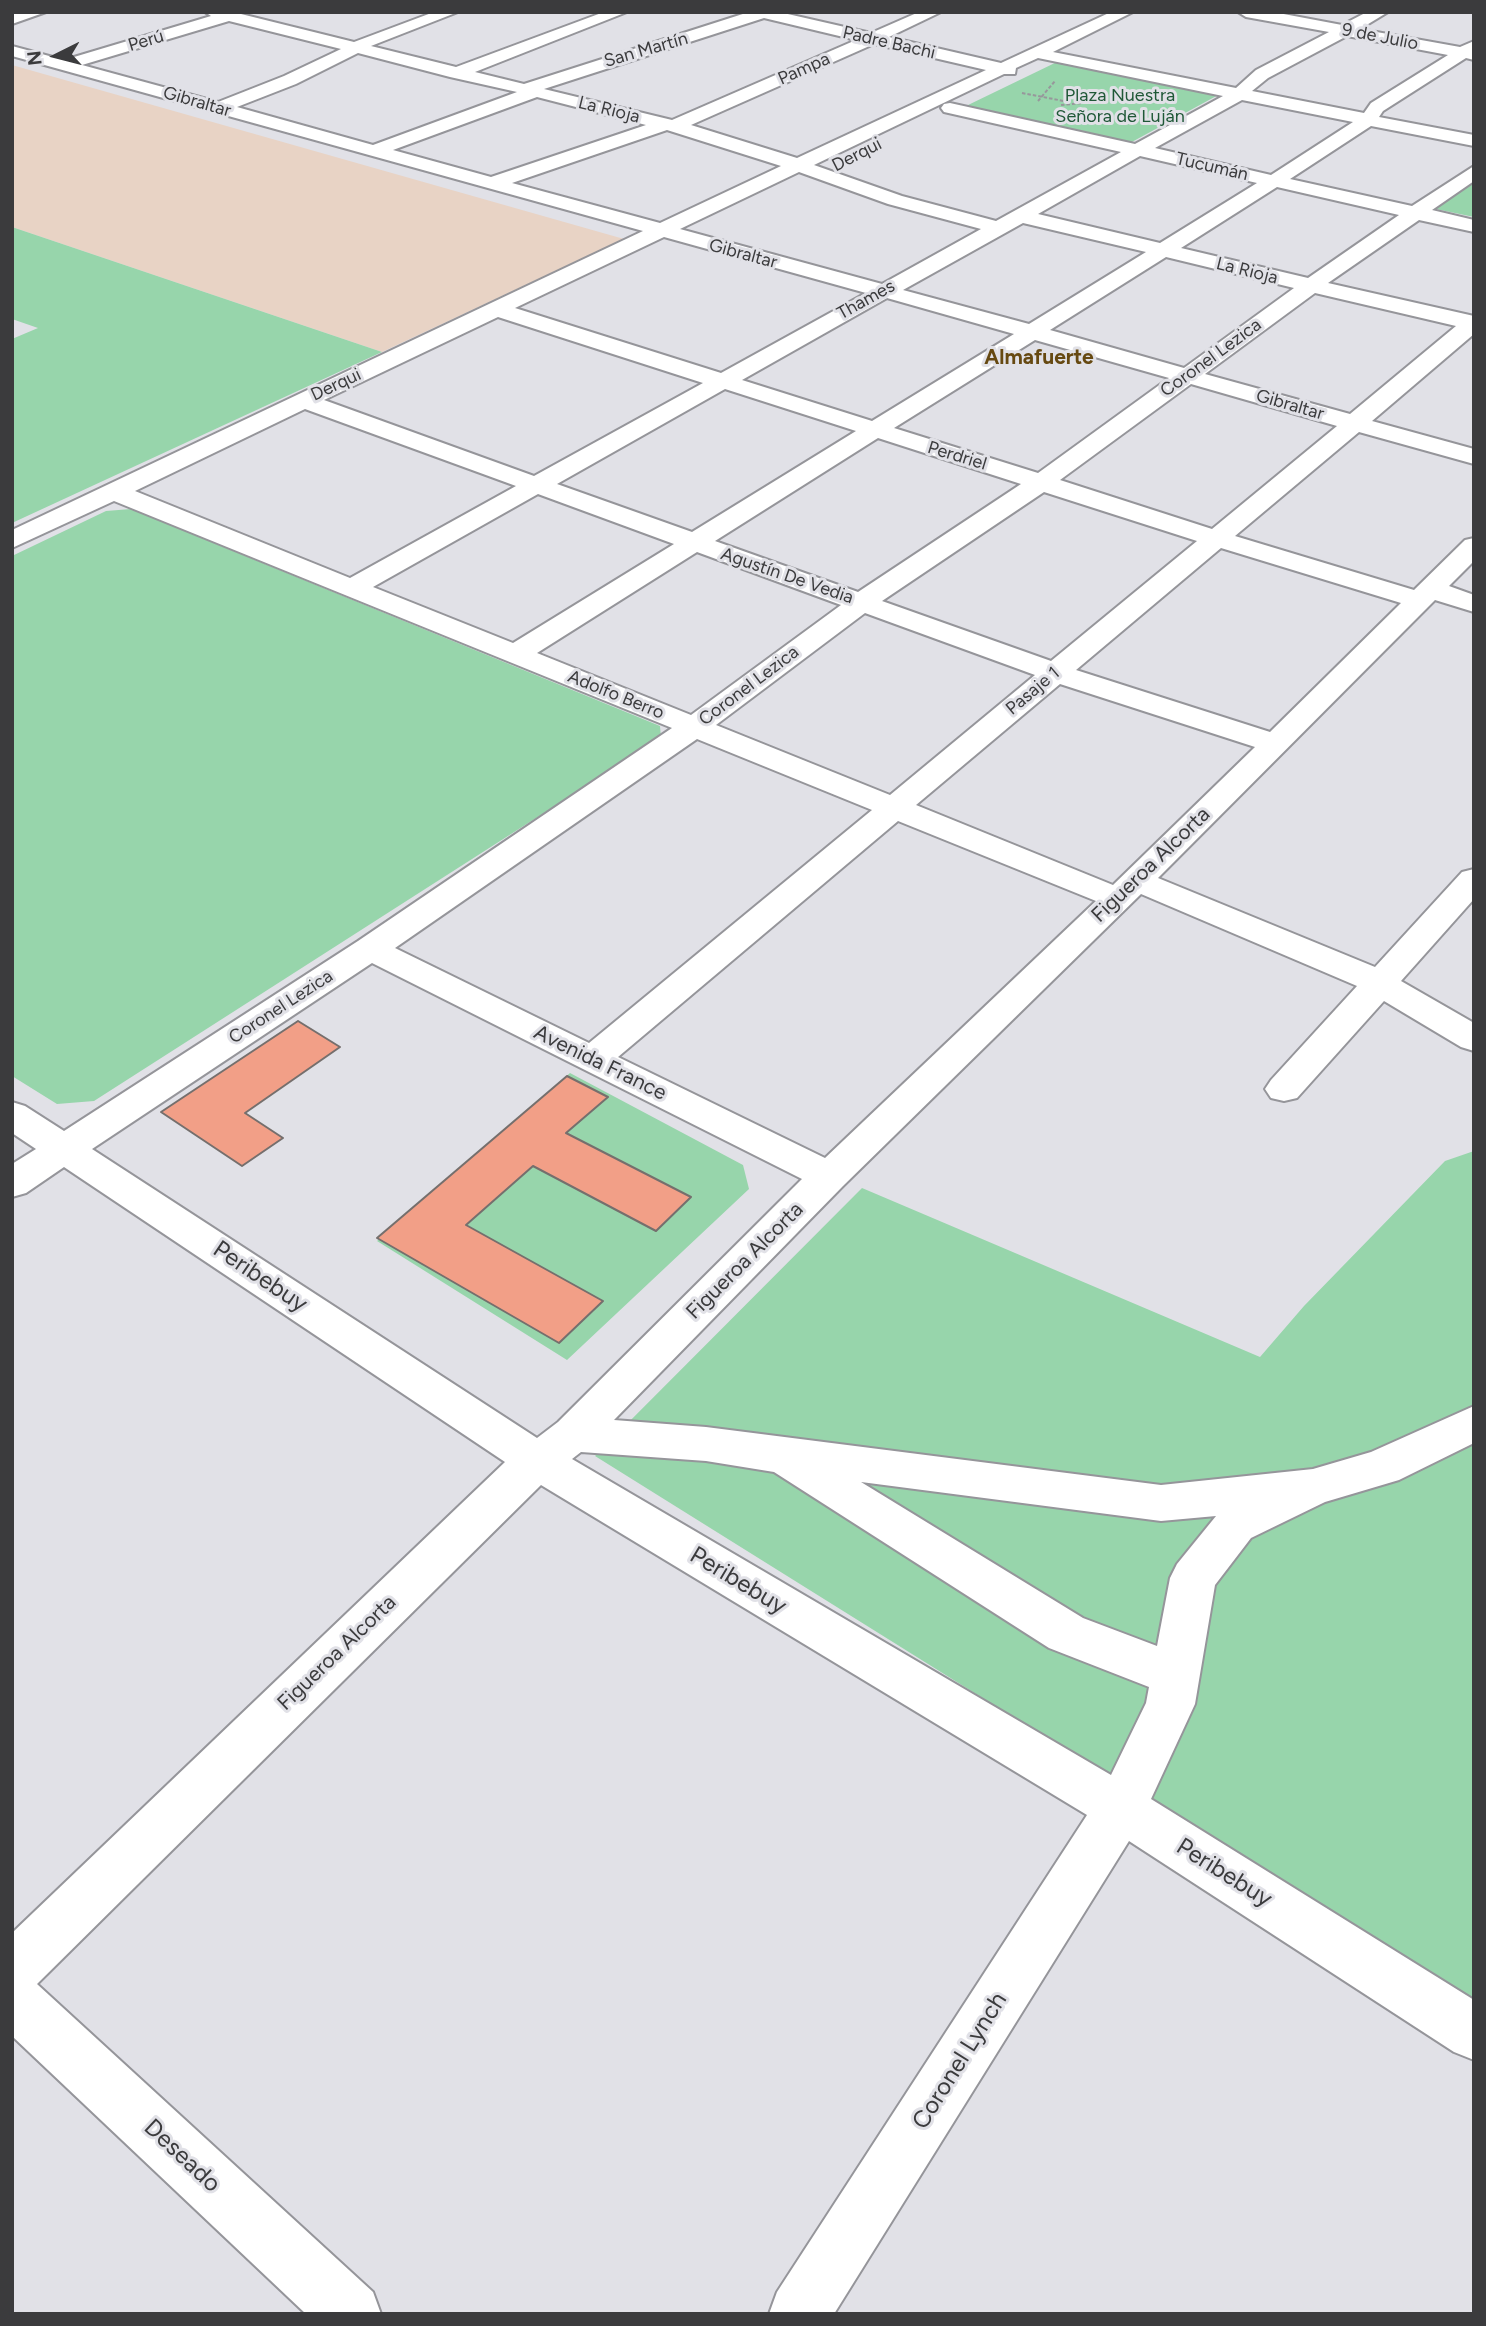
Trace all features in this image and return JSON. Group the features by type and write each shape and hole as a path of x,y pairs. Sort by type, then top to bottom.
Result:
{"street":[{"path":"12,19 38,12"},
{"name":"Perú","path":"65,65 226,15 257,12"},
{"path":"219,108 290,79 355,47 450,12"},
{"path":"410,81 449,71 619,12"},
{"name":"Pampa","path":"489,184 670,125 933,12"},
{"name":"Derqui","path":"12,540 796,166 1038,62 1040,54 1125,12"},
{"name":"9 de Julio","path":"1246,12 1470,51"},
{"name":"Thames","path":"351,588 538,486 1380,12"},
{"name":"Padre Bachi","path":"763,13 1012,71"},
{"name":"San Martín","path":"373,151 596,64 649,51 763,13"},
{"name":"La Rioja","path":"226,15 670,125 741,145 895,200 998,228"},
{"path":"1066,41 1245,87 1373,114 1474,141"},
{"name":"Gibraltar","path":"12,51 661,232 882,290 1474,457"},
{"path":"514,654 1274,181 1470,51"},
{"path":"1040,54 1245,87"},
{"name":"Derqui","path":"661,232 702,227 820,173 995,86 1012,71"},
{"name":"Tucumán","path":"950,108 1474,226"},
{"path":"1373,114 1474,127"},
{"name":"Coronel Lezica","path":"12,1184 370,949 694,727 862,602 1042,482 1310,286 1474,172"},
{"name":"La Rioja","path":"1020,216 1474,324"},
{"name":"Perdriel","path":"496,309 1215,538 1424,594 1474,604"},
{"name":"Pasaje 1","path":"593,1059 1474,324"},
{"name":"Agustín De Vedia","path":"304,401 1056,673 1272,743"},
{"name":"Adolfo Berro","path":"115,492 893,807 1354,970 1474,1040"},
{"name":"Figueroa Alcorta","path":"12,1971 507,1486 555,1448 829,1176 1126,889 1474,546"},
{"path":"1284,1089 1474,879"},
{"name":"Avenida France","path":"370,949 829,1176"},
{"name":"Peribebuy","path":"12,1115 555,1448 1474,2032"},
{"path":"555,1448 706,1444 782,1456 941,1473 1161,1503 1313,1487 1383,1468 1474,1423"},
{"path":"782,1456 1066,1633 1175,1675"},
{"name":"Coronel Lynch","path":"799,2314 1121,1808 1170,1704 1193,1578 1235,1525 1313,1487"},
{"name":"Deseado","path":"12,1997 351,2314"}],"path":[{"path":"995,86 1080,103"},
{"path":"1019,124 1051,108 1134,99"}],"shaded area":[{"path":"12,65 624,239 382,352 12,227"}],"green space":[{"name":"Plaza Nuestra Señora de Luján","path":"1061,60 1220,94 1130,143 966,106"},
{"path":"1474,176 1474,217 1431,208"},
{"path":"12,227 382,352 12,523 12,339 38,328 12,319"},
{"path":"131,509 660,726 661,738 94,1101 57,1104 12,1076 12,556 106,511"},
{"path":"570,1073 743,1165 749,1189 567,1360 377,1241"},
{"path":"1474,1151 1474,2005 595,1456 862,1188 1260,1357 1304,1306 1445,1161"}],"building":[{"path":"298,1021 340,1047 245,1113 283,1138 242,1166 161,1112"},
{"path":"567,1076 608,1097 566,1133 691,1197 656,1231 533,1166 466,1225 603,1301 559,1343 377,1238"}],"district":[{"name":"Almafuerte","path":"1039,358"}]}
